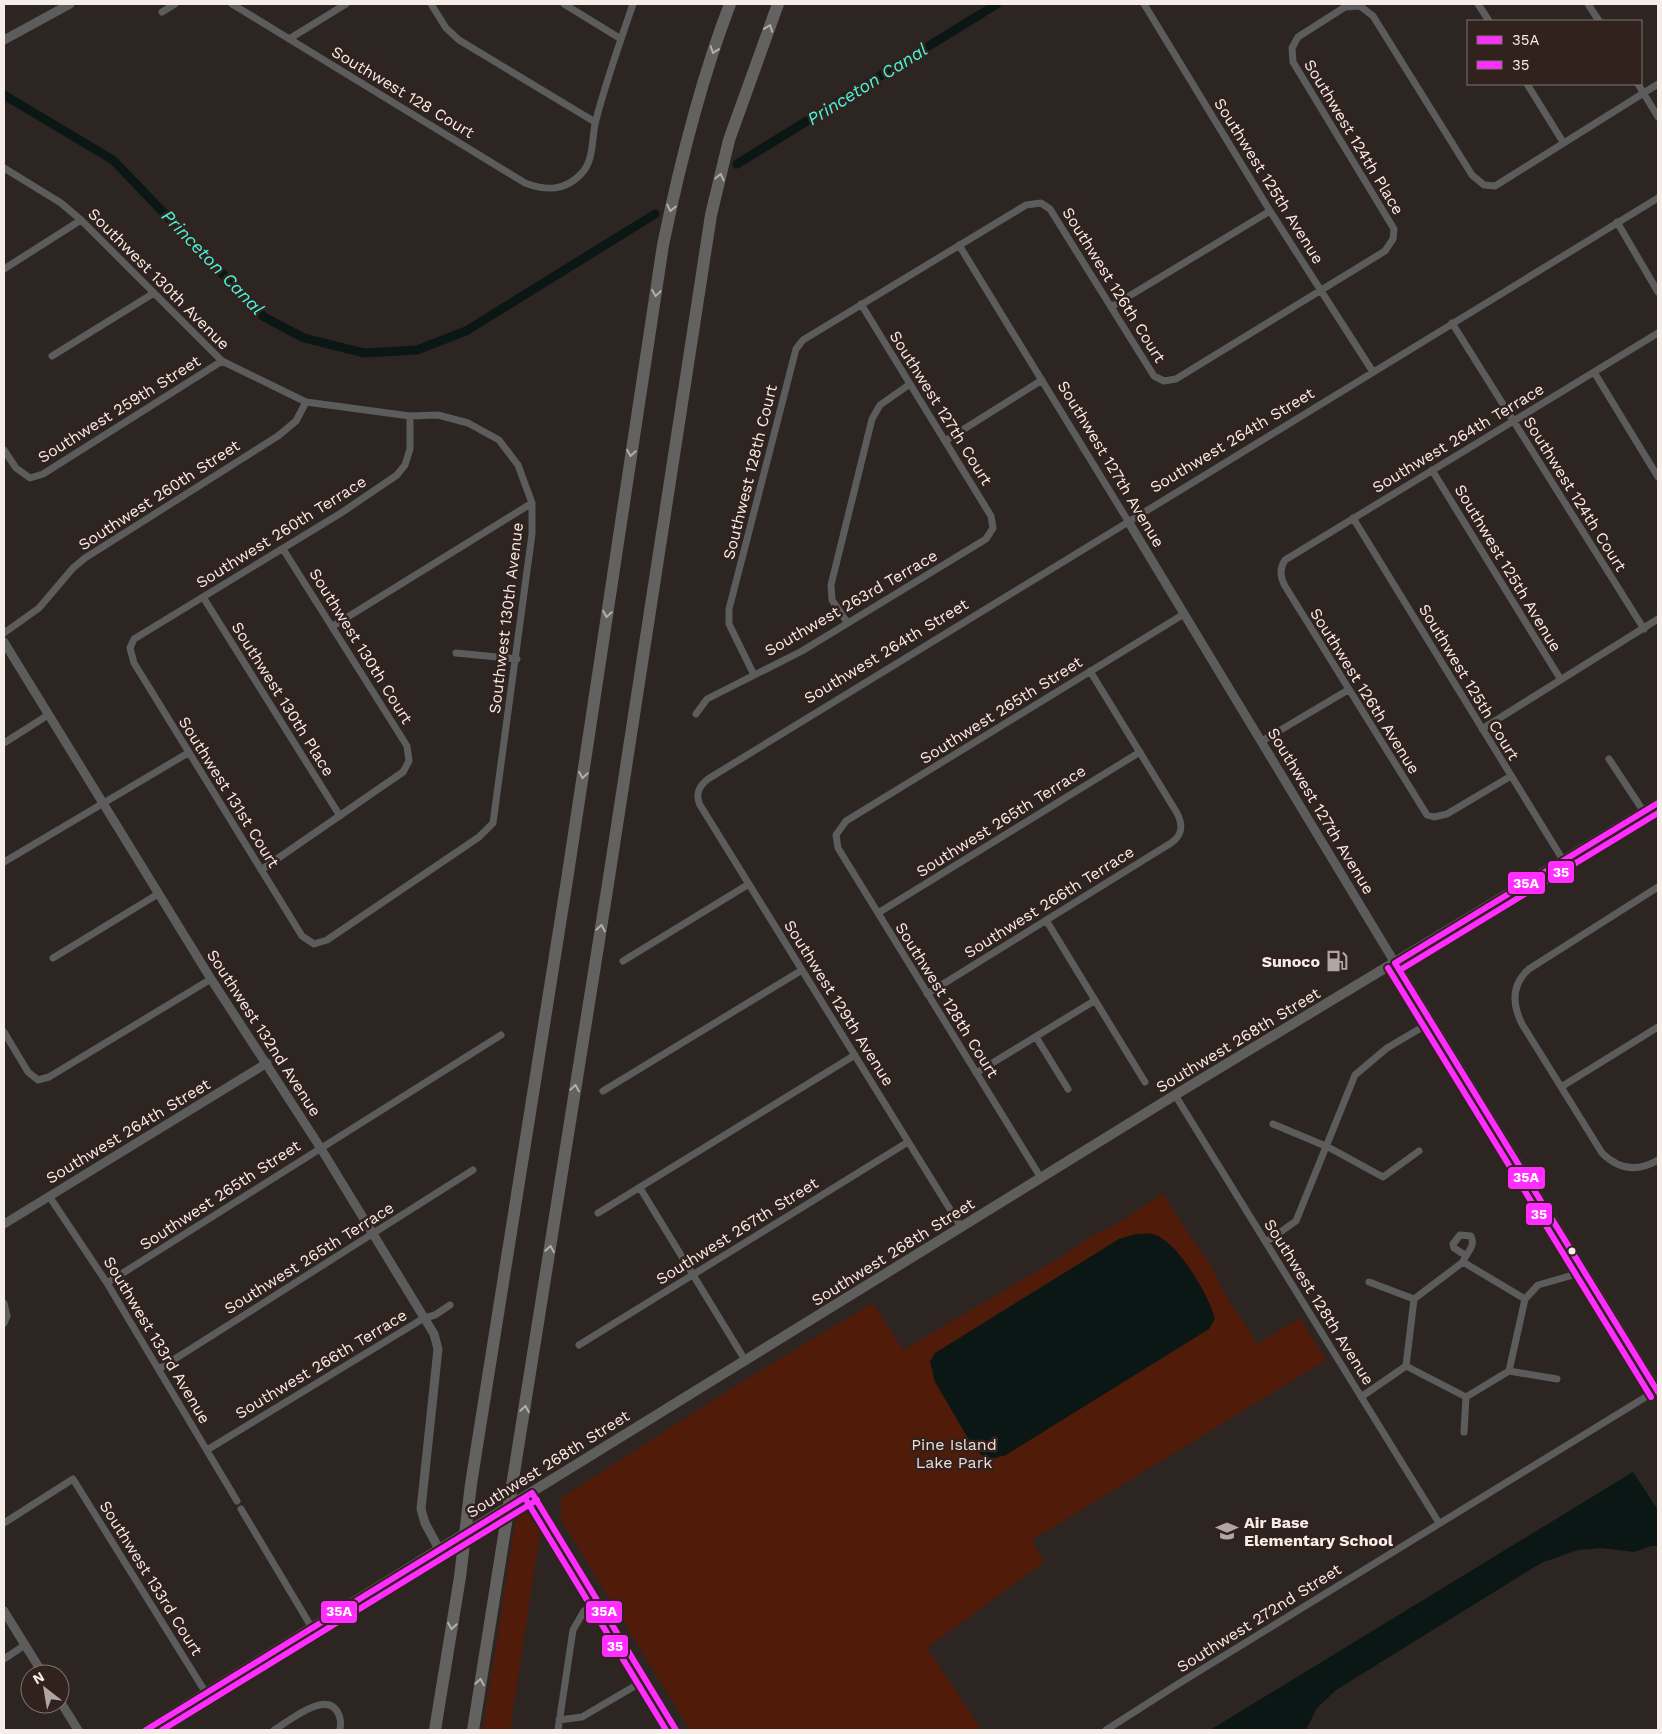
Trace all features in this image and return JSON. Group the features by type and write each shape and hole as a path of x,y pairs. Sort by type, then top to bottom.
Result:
{"highway":[{"path":"436,1730 460,1578 471,1484 567,880 663,244 678,171 709,63 730,4"},
{"path":"473,1730 711,215 729,140 778,4"}],"main road":[{"name":"Southwest 268th Street","path":"146,1730 1175,1095 1658,803"},
{"name":"Southwest 127th Avenue","path":"1395,963 1658,1391"}],"street":[{"path":"4,40 70,4"},
{"path":"162,12 176,4"},
{"name":"Southwest 128 Court","path":"232,4 525,183 543,189 563,187 582,173 590,159 595,122"},
{"path":"289,39 346,4"},
{"path":"431,4 446,28 459,40 595,122 633,4"},
{"path":"564,4 621,38"},
{"name":"Southwest 125th Avenue","path":"1144,4 1270,211 1373,372"},
{"path":"1478,4 1488,20"},
{"path":"1588,4 1598,20"},
{"name":"Southwest 124th Place","path":"1322,291 1385,251 1393,239 1394,229 1292,62 1292,48 1298,37 1345,7 1360,6 1373,16 1472,175 1484,185 1495,186 1563,142"},
{"path":"1528,85 1563,142 1658,84"},
{"path":"1639,85 1658,118"},
{"name":"Southwest 130th Avenue","path":"4,168 61,203 81,220 222,361 306,402 410,416 438,415 468,423 498,440 518,465 532,503 532,534 517,659 493,823 471,842 327,940 314,944"},
{"name":"Southwest 264th Street","path":"698,792 708,779 1658,198"},
{"name":"Southwest 128th Court","path":"754,675 729,624 728,608 796,349 803,340 1026,205 1041,203"},
{"name":"Southwest 126th Court","path":"1041,203 1050,209 1154,376 1164,381 1176,379 1322,291"},
{"path":"1111,307 1270,211"},
{"path":"4,269 81,220"},
{"path":"1617,222 1658,292"},
{"name":"Southwest 127th Avenue","path":"959,245 1262,741 1395,963"},
{"path":"52,356 154,293"},
{"name":"Southwest 127th Court","path":"861,304 991,516 993,528"},
{"name":"Southwest 124th Court","path":"1452,323 1644,629"},
{"name":"Southwest 264th Terrace","path":"1280,573 1285,560 1658,333"},
{"name":"Southwest 259th Street","path":"4,450 16,468 30,478 43,474 222,361"},
{"path":"1594,372 1658,477"},
{"path":"945,441 1042,380"},
{"path":"848,622 832,600 830,585 872,419 880,405 910,384"},
{"name":"Southwest 260th Street","path":"4,633 39,608 73,568 85,558 278,436 296,421 306,402"},
{"name":"Southwest 260th Terrace","path":"130,648 134,639 342,513 397,475 405,465 410,449 410,416"},
{"name":"Southwest 125th Avenue","path":"1432,470 1561,680"},
{"path":"333,626 532,503"},
{"name":"Southwest 125th Court","path":"1353,518 1564,860"},
{"name":"Southwest 263rd Terrace","path":"696,714 707,699 802,651 986,540 993,528"},
{"name":"Southwest 130th Court","path":"283,549 407,746 409,761 403,772 340,816"},
{"name":"Southwest 126th Avenue","path":"1280,573 1285,586 1348,690 1421,808 1427,814 1434,817 1447,814 1511,776"},
{"name":"Southwest 130th Place","path":"202,597 340,816"},
{"name":"Southwest 265th Street","path":"836,835 846,821 1184,614"},
{"path":"1482,729 1658,619"},
{"name":"Southwest 132nd Avenue","path":"4,642 158,894 320,1147 434,1334 438,1349 421,1509 425,1523 439,1549"},
{"name":"Southwest 131st Court","path":"130,648 134,663 188,753 302,936 314,944"},
{"path":"456,654 517,659"},
{"path":"1090,671 1140,752"},
{"path":"1262,741 1348,690"},
{"path":"4,743 48,716"},
{"name":"Southwest 266th Terrace","path":"927,994 1171,843 1181,831 1178,813 1140,752"},
{"name":"Southwest 265th Terrace","path":"878,913 1140,752"},
{"path":"4,862 188,753"},
{"path":"1609,759 1644,812"},
{"name":"Southwest 129th Avenue","path":"698,792 700,805 961,1227"},
{"path":"261,870 340,816"},
{"name":"Southwest 128th Court","path":"836,835 838,848 1041,1178"},
{"path":"623,961 749,884"},
{"path":"1658,887 1529,969 1518,982 1514,998 1518,1016 1596,1144 1609,1160 1624,1168 1649,1165 1658,1160"},
{"path":"52,958 158,894"},
{"path":"1046,920 1145,1082"},
{"path":"603,1092 802,970"},
{"path":"4,1032 28,1072 38,1080 49,1077 211,979"},
{"path":"976,1073 1094,1000"},
{"path":"1266,1242 1296,1221 1328,1147 1355,1075 1387,1048 1431,1022"},
{"path":"1561,1087 1658,1027"},
{"name":"Southwest 265th Street","path":"107,1283 282,1175 320,1147 501,1035"},
{"path":"1036,1037 1068,1089"},
{"path":"598,1213 855,1055"},
{"name":"Southwest 264th Street","path":"4,1222 50,1196 267,1063"},
{"name":"Southwest 128th Avenue","path":"1175,1095 1439,1523"},
{"path":"1273,1124 1328,1147 1383,1177 1419,1151"},
{"name":"Southwest 267th Street","path":"579,1345 908,1142"},
{"name":"Southwest 265th Terrace","path":"159,1369 473,1170"},
{"path":"640,1188 745,1360"},
{"name":"Southwest 133rd Avenue","path":"50,1196 107,1283 237,1501"},
{"path":"1361,1397 1406,1366 1414,1299 1464,1259 1525,1299"},
{"path":"1509,1372 1525,1299 1538,1284 1584,1272"},
{"path":"1369,1282 1414,1299"},
{"path":"4,1303 6,1319"},
{"name":"Southwest 266th Terrace","path":"207,1450 424,1318 435,1315 450,1305"},
{"path":"1406,1366 1466,1397"},
{"path":"1466,1397 1509,1372 1557,1379"},
{"name":"Southwest 272nd Street","path":"1106,1730 1439,1523 1658,1391"},
{"path":"1464,1432 1466,1397"},
{"name":"Southwest 133rd Court","path":"4,1524 73,1479 206,1693"},
{"path":"532,1493 676,1730"},
{"path":"241,1509 312,1628"},
{"path":"558,1730 575,1626 584,1611 598,1601"},
{"path":"4,1611 37,1664"},
{"path":"4,1658 25,1645"},
{"path":"559,1720 582,1717 645,1680"},
{"path":"274,1730 314,1706 325,1703 333,1706 337,1711 342,1720 340,1730"},
{"path":"68,1714 78,1730"}],"green space":[{"name":"Pine Island Lake Park","path":"1163,1193 1212,1267 1226,1295 1257,1344 1300,1318 1326,1360 1032,1540 1044,1562 927,1648 982,1730 690,1730 561,1520 561,1498 748,1378 873,1303 903,1350 1064,1255 1093,1235 1115,1225"},
{"path":"525,1512 537,1517 545,1527 540,1533 510,1730 483,1730 516,1518"}],"shaded area":[{"path":"1136,1234 1152,1234 1161,1238 1171,1246 1191,1270 1212,1309 1215,1319 1209,1329 1006,1455 988,1460 975,1450 935,1382 930,1362 935,1353 1119,1239"},
{"path":"1633,1472 1658,1510 1658,1546 1651,1546 1634,1552 1602,1548 1578,1550 1541,1563 1336,1690 1317,1708 1306,1730 1210,1730"}],"waterway":[{"name":"Princeton Canal","path":"737,164 997,4"},
{"name":"Princeton Canal","path":"4,95 113,160 264,317 304,338 364,353 417,350 466,331 655,214"}],"transit line":[{"name":"35A","path":"1395,963 1658,803"},
{"name":"35","path":"1400,970 1658,813"},
{"name":"35A","path":"1395,963 1658,1392"},
{"name":"35","path":"1388,968 1651,1397"},
{"name":"35A","path":"532,1493 676,1730"},
{"name":"35A","path":"146,1730 532,1493"},
{"name":"35","path":"525,1498 666,1730"},
{"name":"35","path":"162,1730 537,1500"}],"place":[{"name":"Sunoco","path":"1337,961"},
{"name":"Air Base Elementary School","path":"1227,1531"}]}
